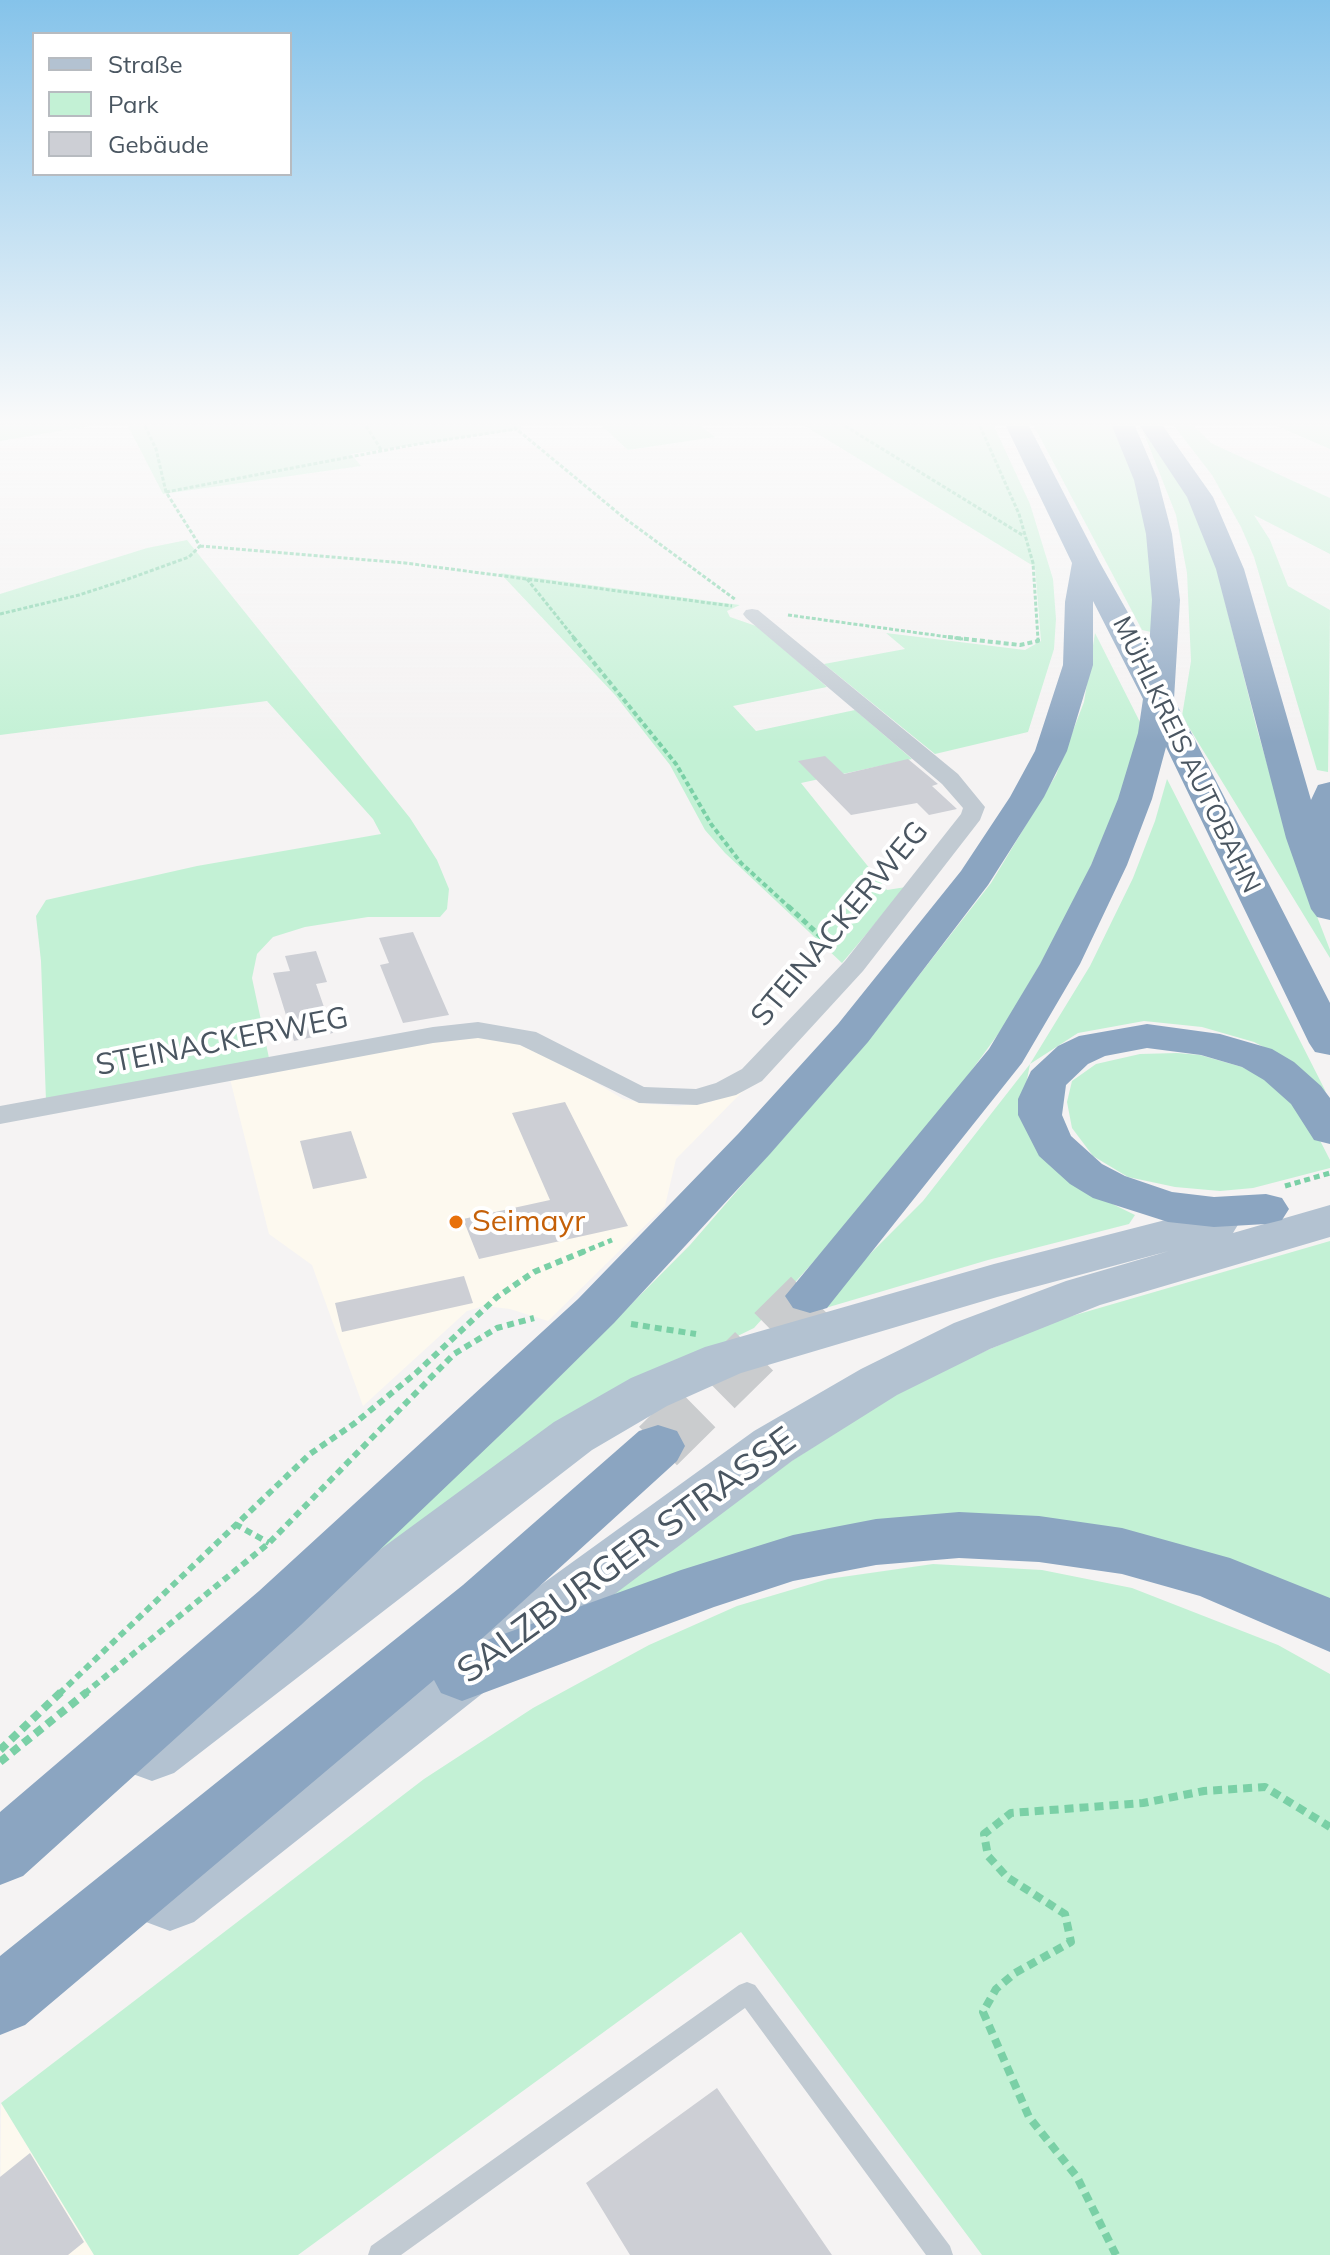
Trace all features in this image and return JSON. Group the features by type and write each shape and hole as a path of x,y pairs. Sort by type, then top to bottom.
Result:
{"highway":[{"name":"MÜHLKREIS AUTOBAHN","path":"1070,531 1133,647 1330,1043"},
{"path":"810,1296 1007,1054 1060,964 1109,865 1135,799 1154,733 1166,600 1158,531"},
{"path":"1215,531 1225,556 1304,838 1330,909"},
{"path":"0,1854 280,1608 501,1403 617,1289 754,1144 853,1033 975,877 1027,797 1051,751 1078,665 1079,602 1086,563"},
{"path":"1330,792 1324,812 1330,851"},
{"path":"1289,1211 1214,1212 1168,1207 1109,1187 1086,1174 1062,1154 1047,1133 1040,1115 1040,1099 1046,1080 1057,1067 1094,1045 1147,1036 1205,1043 1257,1058 1279,1071 1306,1095 1330,1130"},
{"path":"0,2000 423,1654 658,1446"},
{"path":"462,1675 701,1587 793,1558 876,1542 959,1535 1039,1539 1122,1551 1210,1575 1295,1608 1330,1627"}],"main road":[{"name":"SALZBURGER STRASSE","path":"0,2030 462,1675 773,1446 879,1382 972,1336 1289,1211 1330,1191"},
{"name":"SALZBURGER STRASSE","path":"0,1867 536,1463 638,1398 700,1369 816,1332 1289,1211"}],"street":[{"name":"STEINACKERWEG","path":"0,1115 433,1035 478,1030 527,1038 639,1095 697,1097 726,1089 752,1075 854,966 972,815 974,807 950,779 752,614"}],"lane":[{"path":"380,2255 747,1993 941,2255"}],"path":[{"path":"191,531 200,546"},
{"path":"642,531 752,614"},
{"path":"1016,531 1025,537"},
{"path":"0,614 79,595 128,579 189,557 200,546 405,563 734,607 752,614 768,611 866,627 1032,645 1039,637 1033,563 1023,531"},
{"path":"527,579 676,764 711,824 741,863 854,966"},
{"path":"1289,1211 1330,1173"},
{"path":"0,1750 310,1454 355,1423 416,1373 497,1297 534,1272 621,1237"},
{"path":"0,1762 269,1543 454,1354 497,1328 547,1315"},
{"path":"620,1322 705,1334"},
{"path":"235,1524 269,1543"},
{"path":"1116,2255 1077,2177 1029,2117 983,2012 996,1989 1006,1981 1071,1942 1065,1914 1007,1877 988,1856 984,1834 1011,1813 1143,1803 1204,1791 1265,1787 1330,1827"}],"shaded area":[{"name":"Seimayr","path":"482,1037 508,1040 570,1067 623,1099 649,1104 678,1106 711,1102 748,1086 676,1159 665,1206 548,1321 510,1309 484,1306 467,1311 363,1406 312,1265 269,1234 230,1079 447,1039"},
{"path":"1,2103 94,2255 0,2255"}],"green space":[{"path":"977,531 1038,531 1053,579 1056,619 1054,649 1028,732 935,754 824,664 905,649 886,633 1025,650 1041,641 1035,567"},
{"path":"1090,531 1147,531 1155,588 1151,632 1142,630"},
{"path":"1179,531 1203,531 1216,566 1257,729 1294,857 1330,950 1330,958 1182,716 1191,661 1187,573"},
{"path":"1243,531 1264,531 1288,586 1330,610 1328,772 1317,770 1254,557"},
{"path":"1286,531 1330,531 1330,554"},
{"path":"187,540 410,818 437,860 449,889 447,909 440,917 368,917 305,927 273,937 257,954 252,978 269,1058 46,1101 41,961 36,916 46,900 197,866 381,834 373,819 267,701 0,735 0,594 147,548"},
{"path":"500,573 740,605 727,611 730,617 759,627 827,687 733,706 756,731 855,710 912,759 801,783 887,890 906,887 842,963 725,853 705,830 670,765 615,695"},
{"path":"1095,633 1143,728 1117,806 1069,915 1004,1026 912,1152 754,1328 631,1388 291,1630 531,1405 690,1245 874,1033 991,883 1056,775 1084,702"},
{"path":"1167,779 1326,1092 1283,1057 1254,1042 1202,1027 1144,1021 1078,1033 1030,1064 1090,966 1133,878"},
{"path":"1140,1054 1200,1055 1242,1067 1278,1085 1307,1115 1330,1160 1330,1168 1253,1188 1220,1191 1175,1187 1128,1177 1093,1156 1072,1128 1067,1102 1072,1081 1096,1064"},
{"path":"1030,1064 1022,1106 1092,1194 1135,1215 1129,1224 988,1260 812,1312 923,1201"},
{"path":"1330,1241 1330,1606 959,1521 540,1638 790,1462 915,1381 1058,1320"},
{"path":"933,1564 1042,1570 1132,1588 1278,1645 1330,1674 1330,2255 982,2255 741,1932 298,2255 94,2255 1,2103 424,1779 533,1708 649,1645 737,1606 828,1579"}],"building":[{"path":"825,756 844,774 908,759 938,784 932,786 957,809 929,815 917,803 851,815 798,761"},
{"path":"413,932 449,1015 403,1023 380,965 389,963 379,938"},
{"path":"316,951 327,982 316,984 333,1033 294,1041 273,973 290,971 285,956"},
{"path":"565,1102 628,1226 479,1259 463,1219 550,1200 512,1113"},
{"path":"351,1131 367,1178 313,1189 300,1141"},
{"path":"464,1276 473,1303 342,1332 335,1303"},
{"path":"717,2088 832,2255 630,2255 586,2183"},
{"path":"30,2153 84,2242 68,2255 0,2255 0,2177"}],"tunnel":[{"path":"658,1446 810,1296"}],"place":[{"name":"Seimayr","path":"456,1222"}]}
